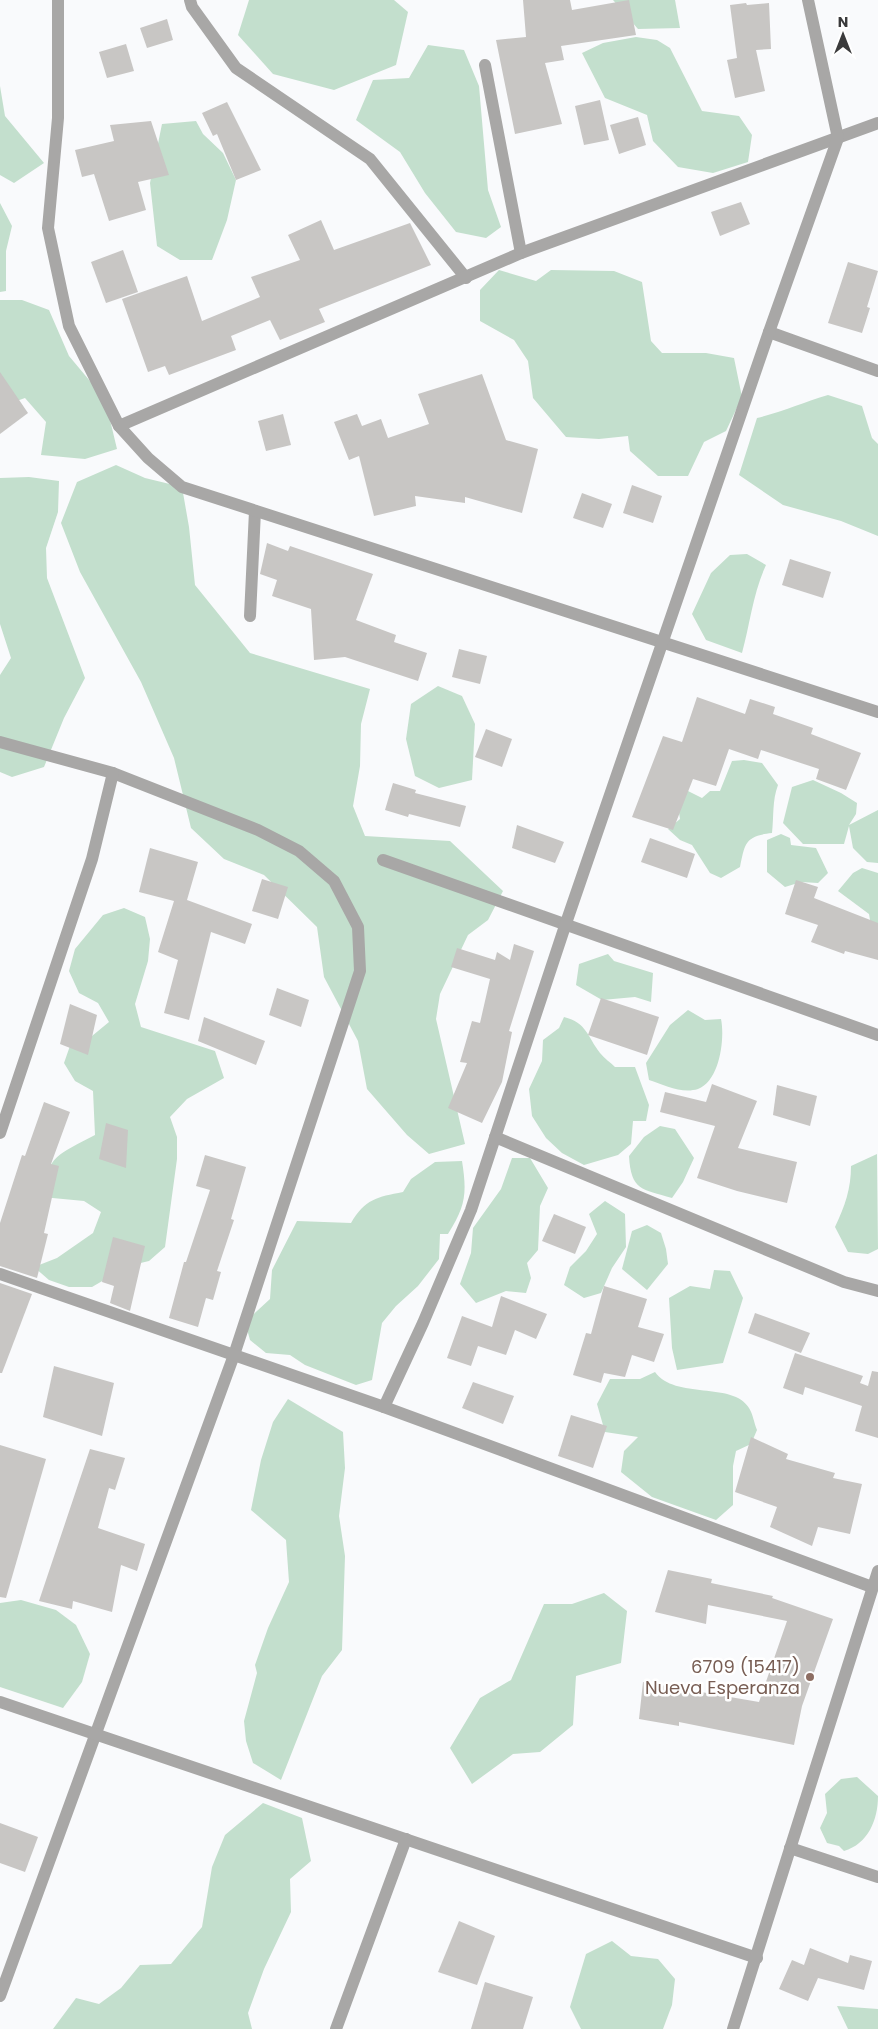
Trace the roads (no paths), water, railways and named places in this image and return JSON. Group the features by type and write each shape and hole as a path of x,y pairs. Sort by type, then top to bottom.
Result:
{"street":[{"path":"58,0 58,118 48,228 68,326 119,426 148,458 182,487 878,712"},
{"path":"190,0 192,7 236,68 370,159 466,278"},
{"path":"384,1407 423,1323 471,1210 565,926 769,332 838,138 808,0"},
{"path":"485,65 521,253"},
{"path":"119,426 521,253 878,123"},
{"path":"769,332 878,371"},
{"path":"250,616 255,511"},
{"path":"0,742 114,772 258,830 299,851 334,881 358,927 360,971 234,1355 0,1996"},
{"path":"0,1133 92,858 114,772"},
{"path":"383,860 565,926 878,1035"},
{"path":"495,1137 844,1282 878,1291"},
{"path":"0,1274 384,1407 872,1587"},
{"path":"732,2029 878,1571"},
{"path":"0,1702 756,1958"},
{"path":"336,2029 406,1839"},
{"path":"790,1848 878,1877"}],"place":[{"name":"6709 (15417) Nueva Esperanza","path":"810,1677"}]}
